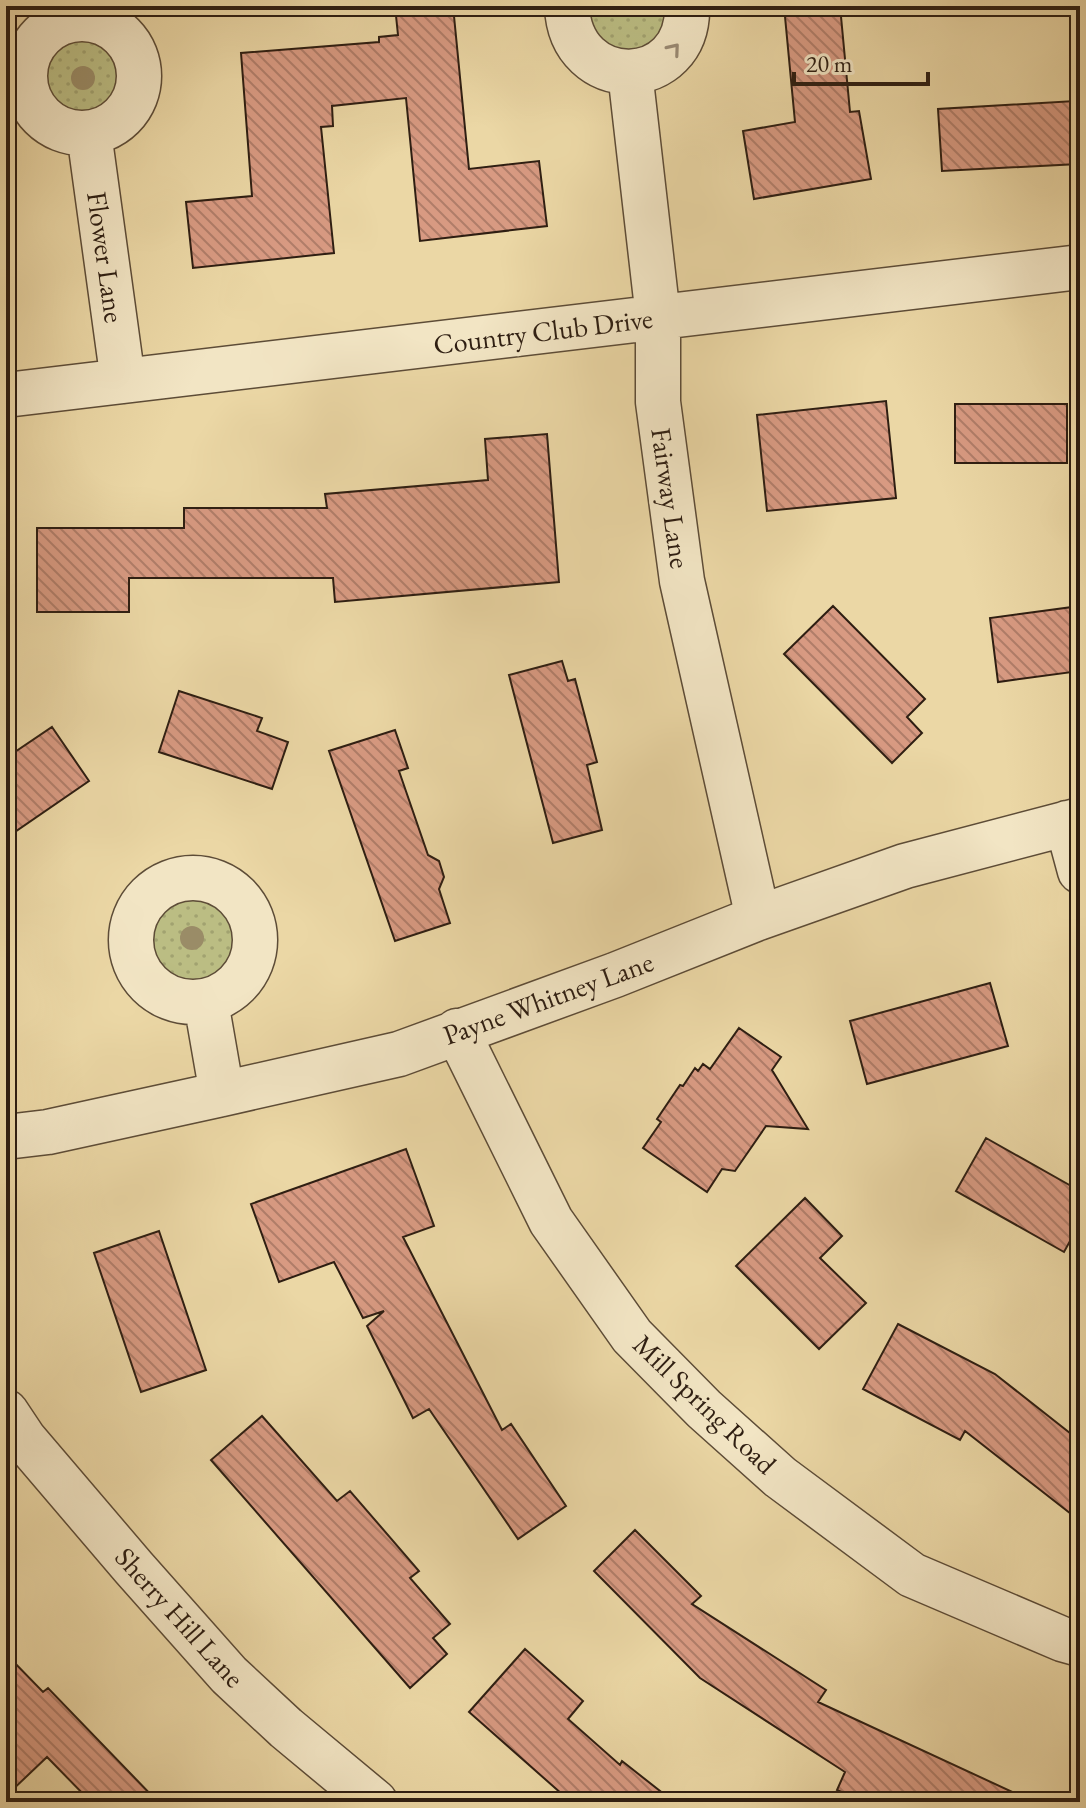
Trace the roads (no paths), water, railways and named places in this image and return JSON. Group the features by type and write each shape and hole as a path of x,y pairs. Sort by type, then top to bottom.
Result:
{"street":[{"path":"567,6 569,27 577,46 591,60 609,70 630,72 662,62 674,51 683,37 688,20 687,6"},
{"name":"Fairway Lane","path":"630,72 658,317 658,402 682,581 758,918"},
{"name":"Flower Lane","path":"89,133 123,381"},
{"name":"Country Club Drive","path":"6,395 1080,267"},
{"path":"1073,822 1080,871"},
{"name":"Payne Whitney Lane","path":"6,1137 48,1132 399,1054 615,975 758,918 905,866 1073,822"},
{"path":"206,1002 222,1094"},
{"name":"Mill Spring Road","path":"457,1031 551,1221 632,1336 704,1409 780,1477 912,1575 1080,1644"},
{"name":"Sherry Hill Lane","path":"6,1412 24,1439 124,1557 229,1675 286,1728 375,1802"}]}
